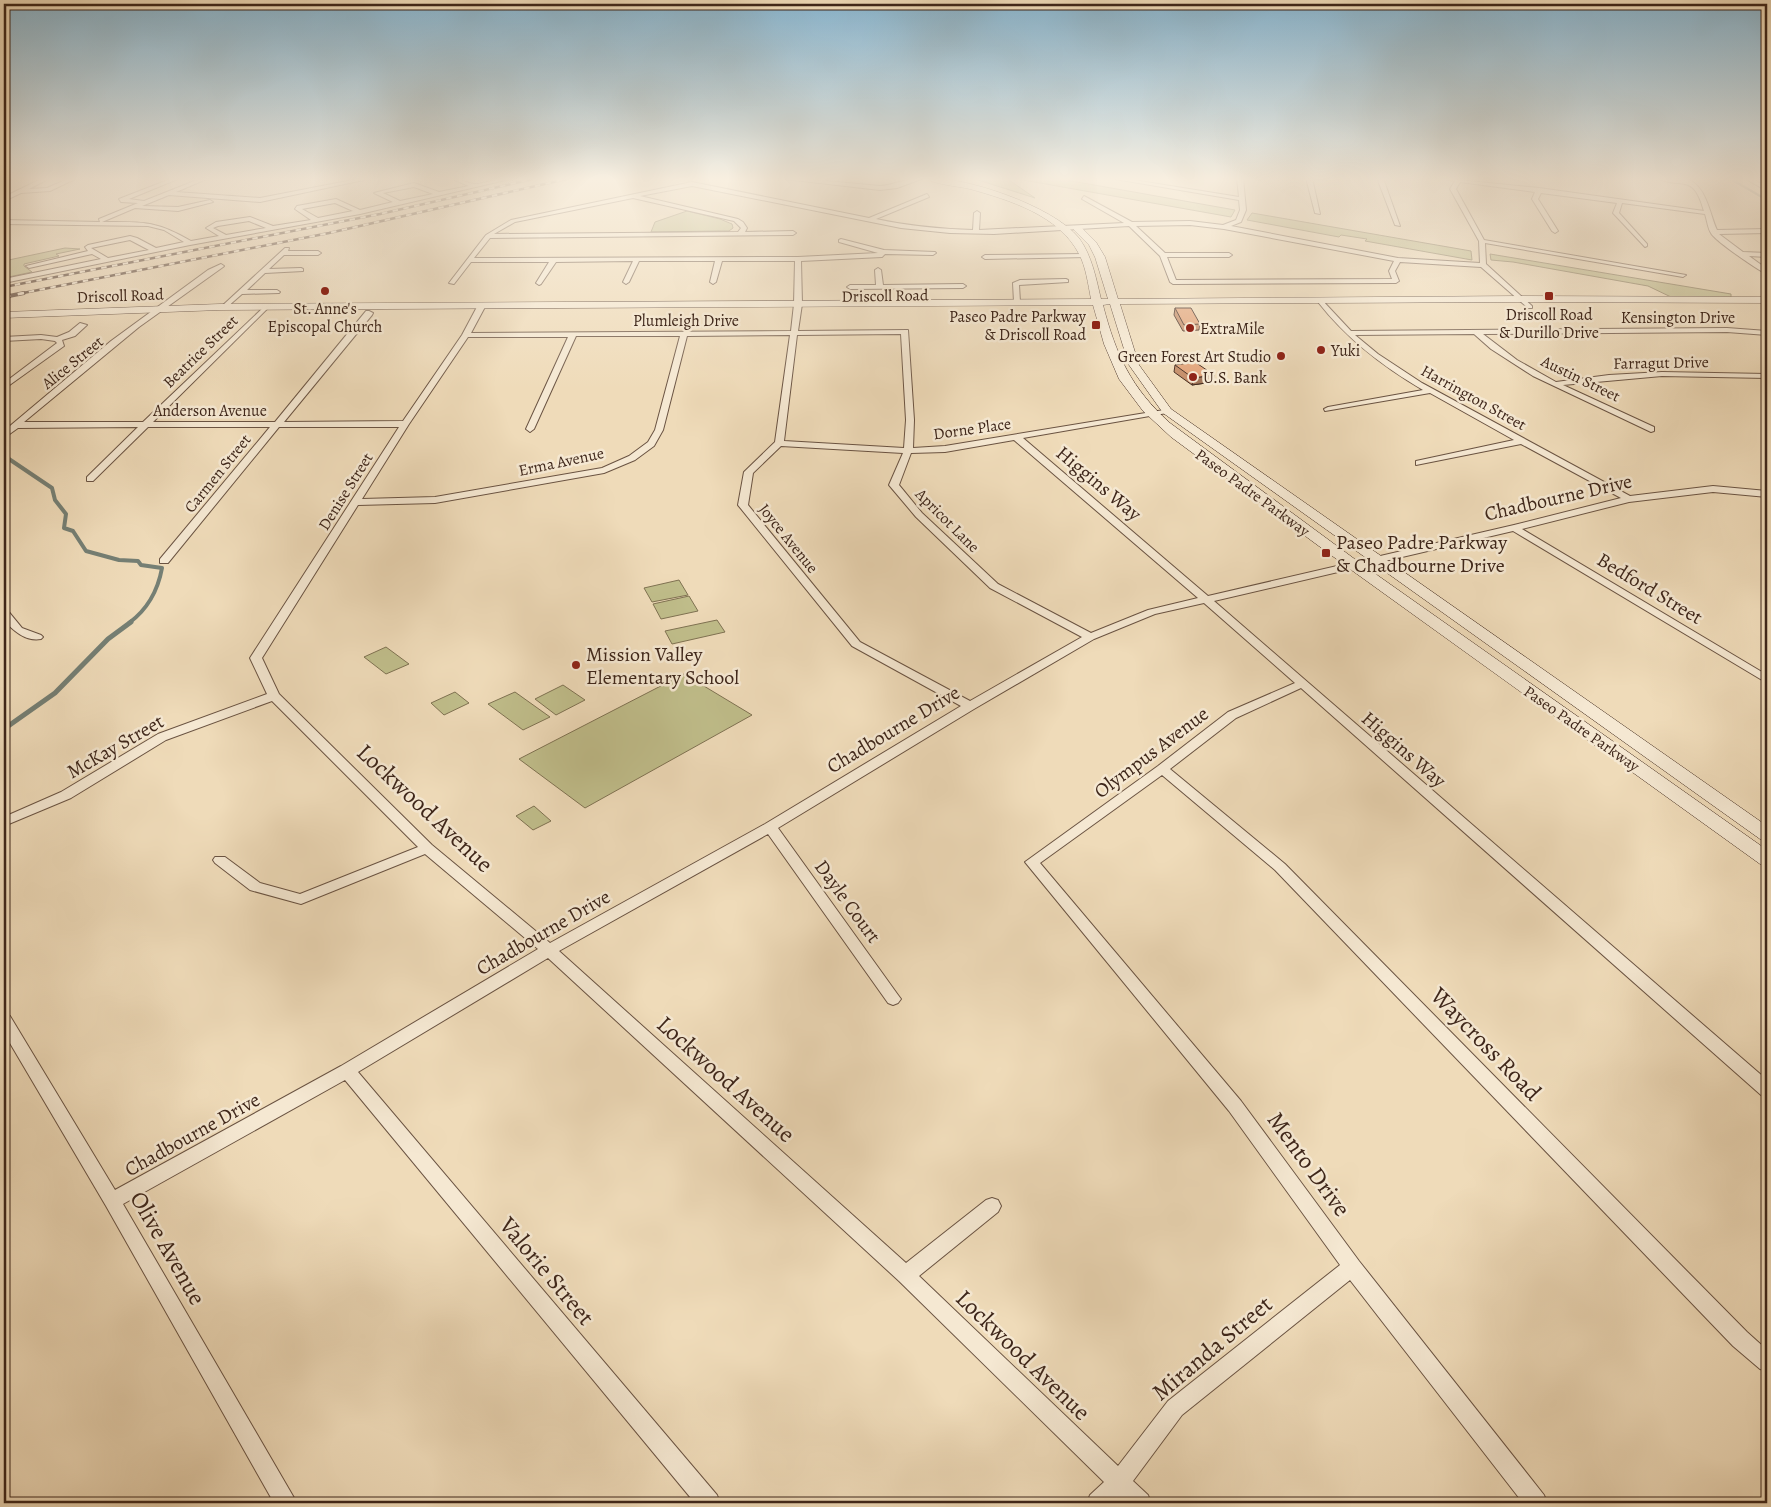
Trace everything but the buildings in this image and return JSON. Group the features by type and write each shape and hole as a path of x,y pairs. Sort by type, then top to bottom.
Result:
{"main road":[{"name":"Paseo Padre Parkway","path":"1080,248 1085,256 1113,356 1150,413 1182,440 1355,566 1767,859"},
{"name":"Paseo Padre Parkway","path":"1095,248 1134,365 1167,411 1767,835"},
{"path":"1110,288 1123,296 1146,305"},
{"path":"1065,305 1083,298 1098,300"},
{"name":"Driscoll Road","path":"4,315 263,310 1065,305 1098,300 1114,305 1146,305 1323,304 1521,299 1767,300"},
{"name":"Driscoll Road","path":"797,307 901,303 1018,302 1065,305"},
{"name":"Driscoll Road","path":"1323,304 1530,307 1767,307"},
{"path":"1065,305 1087,314 1104,324"},
{"path":"1119,322 1130,312 1146,305"},
{"name":"Driscoll Road","path":"4,320 224,308 369,312 479,309"}],"street":[{"path":"90,248 107,260"},
{"path":"152,248 156,251"},
{"path":"4,281 167,248"},
{"path":"452,283 479,248"},
{"path":"876,248 882,252 932,253"},
{"path":"1155,248 1162,255 1173,282 1396,281 1392,271 1398,260"},
{"path":"1336,248 1398,260 1483,265 1530,307"},
{"path":"1482,248 1483,265"},
{"path":"1520,248 1684,276"},
{"path":"1732,248 1767,272"},
{"path":"224,308 285,251 318,253"},
{"path":"29,266 94,252"},
{"path":"470,260 798,259 882,255 882,252"},
{"path":"987,266 985,253 1085,256"},
{"path":"1740,254 1767,255"},
{"path":"1162,255 1229,255"},
{"path":"626,282 637,259"},
{"path":"713,282 719,259"},
{"path":"779,443 797,307 798,259"},
{"path":"540,283 554,260"},
{"name":"Alice Street","path":"4,435 154,312 188,289 211,270 221,266"},
{"path":"264,271 301,270"},
{"path":"878,270 880,287"},
{"path":"1018,302 1015,284 1020,279 1066,281"},
{"path":"900,286 901,303"},
{"path":"850,287 963,286"},
{"path":"240,292 277,292"},
{"name":"Harrington Street","path":"1323,304 1348,333 1384,362 1430,391 1629,499"},
{"name":"Denise Street","path":"274,696 256,658 405,424 466,335 479,309"},
{"name":"Beatrice Street","path":"90,478 263,310"},
{"name":"Carmen Street","path":"164,561 369,312"},
{"path":"4,339 41,337 58,339 72,334 83,325"},
{"name":"Kensington Drive","path":"1348,333 1727,330 1767,333"},
{"name":"Plumleigh Drive","path":"466,335 905,332"},
{"name":"Apricot Lane","path":"905,332 910,420 908,451 894,485 919,516 994,586 1090,637"},
{"name":"Austin Street","path":"1476,332 1497,351 1557,384 1651,429"},
{"path":"530,429 573,334"},
{"name":"Erma Avenue","path":"356,502 435,500 604,470 632,458 651,444 659,430 684,334"},
{"path":"4,387 61,344 58,339"},
{"name":"Farragut Drive","path":"1557,384 1641,374 1767,376"},
{"path":"1328,409 1430,391"},
{"name":"Dorne Place","path":"779,443 908,451 945,449 1167,411"},
{"name":"Anderson Avenue","path":"16,425 405,424"},
{"name":"Higgins Way","path":"1016,437 1207,598 1301,684 1767,1090"},
{"path":"1419,463 1522,441"},
{"name":"Joyce Avenue","path":"779,443 749,472 743,505 856,644 970,706"},
{"name":"Chadbourne Drive","path":"112,1201 347,1071 549,950 770,826 970,706 1090,637 1152,612 1355,566 1629,499 1713,490 1767,494"},
{"name":"Bedford Street","path":"1514,528 1767,680"},
{"path":"4,613 18,630 37,636"},
{"name":"Olympus Avenue","path":"1032,862 1162,769 1232,715 1301,684"},
{"name":"McKay Street","path":"4,822 66,795 162,737 274,696"},
{"name":"Lockwood Avenue","path":"274,696 427,848 549,950 906,1275 1140,1503"},
{"name":"Waycross Road","path":"1162,769 1280,867 1740,1339 1767,1362"},
{"name":"Dayle Court","path":"770,826 893,999"},
{"path":"220,860 255,887 301,899 427,848"},
{"name":"Mento Drive","path":"1032,862 1235,1106 1352,1267 1536,1503"},
{"name":"Olive Avenue","path":"4,1020 112,1201 286,1503"},
{"name":"Valorie Street","path":"347,1071 709,1503"},
{"path":"906,1275 992,1206"},
{"name":"Miranda Street","path":"1098,1503 1119,1482 1175,1408 1352,1267"}],"shaded area":[{"path":"63,248 80,249 24,264 32,272 4,278 4,261"},
{"path":"1406,248 1456,248 1471,251 1472,260"},
{"path":"1490,254 1731,294 1731,297 1671,297 1648,286 1513,262 1491,260"},
{"path":"679,580 688,595 652,602 644,588"},
{"path":"689,596 698,611 661,619 653,604"},
{"path":"717,620 725,632 672,644 665,631"},
{"path":"386,647 409,664 386,674 364,657"},
{"path":"684,674 752,715 585,808 519,759"},
{"path":"563,685 585,700 556,715 535,699"},
{"path":"455,692 469,703 444,715 431,703"},
{"path":"515,692 550,717 523,730 488,704"},
{"path":"534,806 551,821 533,830 516,816"}],"waterway":[{"path":"6,457 52,488 55,500 66,514 64,528 73,531 86,551 119,560 138,561 141,565 162,568 158,584 147,605 129,623"},
{"path":"4,729 55,693 108,639 131,622"}],"railway":[{"path":"4,287 203,248"},
{"path":"18,294 251,248"},
{"path":"4,297 24,293"}],"place":[{"name":"St. Anne's Episcopal Church","path":"325,291"},
{"name":"Driscoll Road & Durillo Drive","path":"1549,296"},
{"name":"Paseo Padre Parkway & Driscoll Road","path":"1096,325"},
{"name":"ExtraMile","path":"1190,328"},
{"name":"Yuki","path":"1321,350"},
{"name":"Green Forest Art Studio","path":"1281,356"},
{"name":"U.S. Bank","path":"1193,377"},
{"name":"Paseo Padre Parkway & Chadbourne Drive","path":"1326,553"},
{"name":"Mission Valley Elementary School","path":"576,665"}]}
